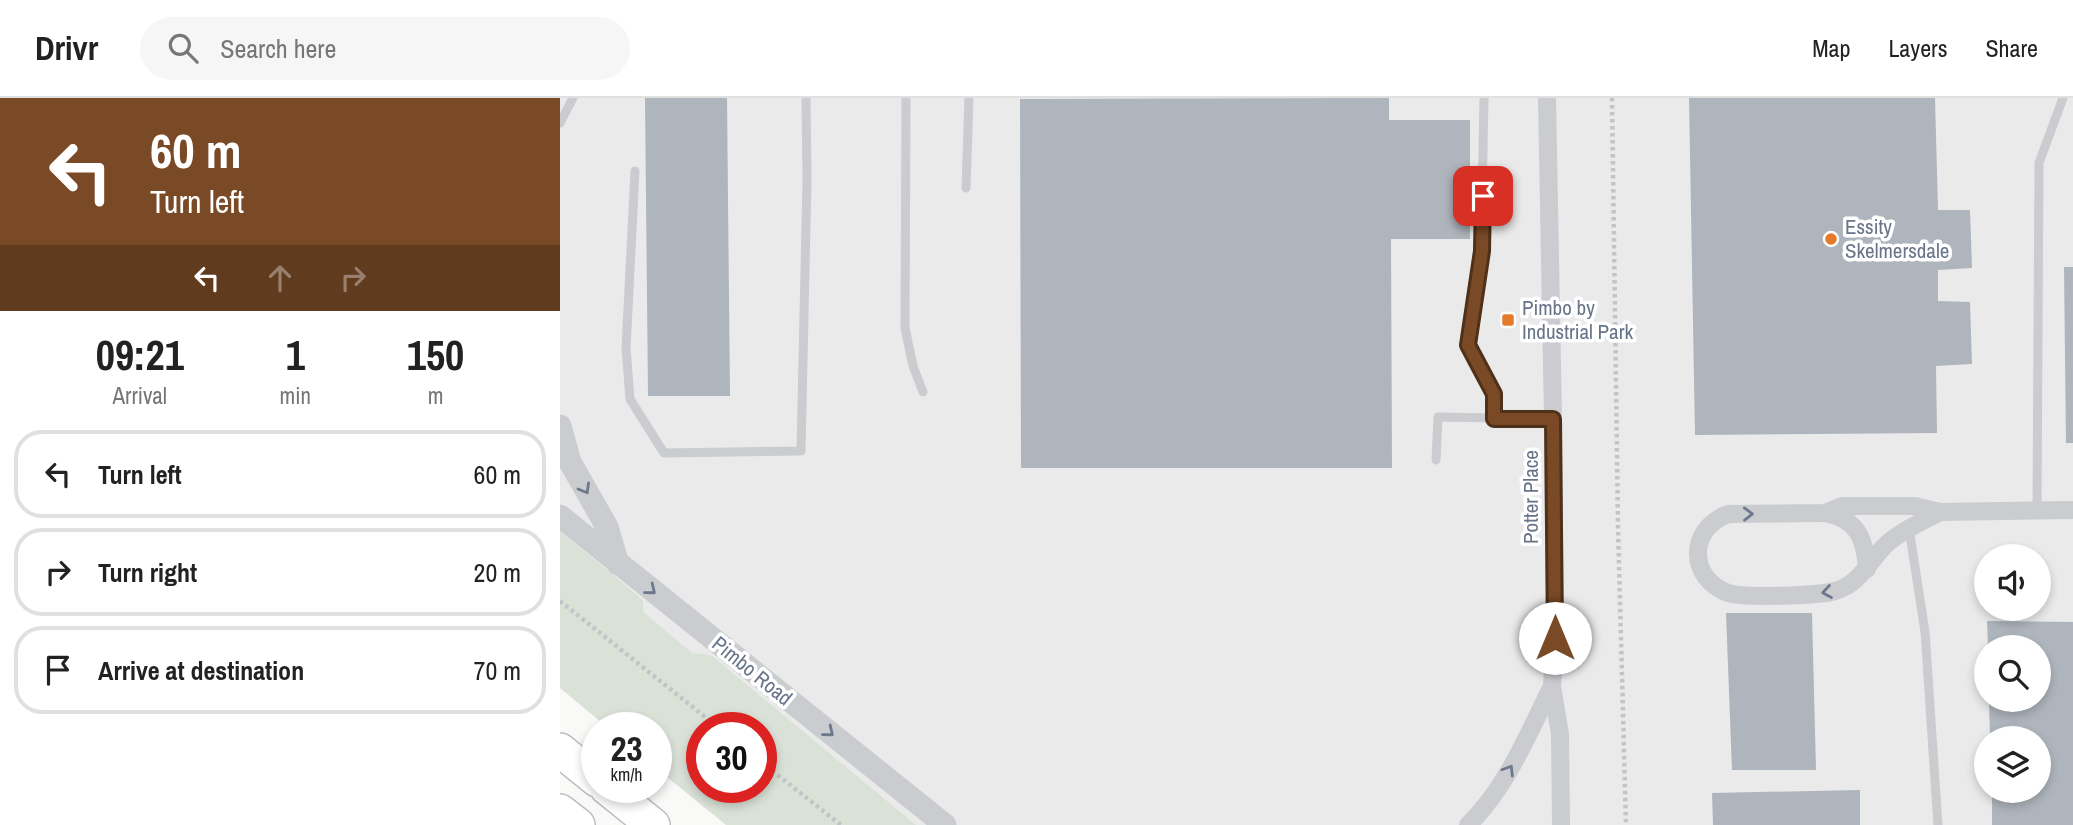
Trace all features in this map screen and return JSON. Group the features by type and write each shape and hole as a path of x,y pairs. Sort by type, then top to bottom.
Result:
{"highway":[{"path":"560,750 581,767"},
{"path":"626,803 653,825"},
{"path":"560,811 578,825"}],"street":[{"name":"Potter Place","path":"1547,98 1555,638 1552,686 1560,734 1560,825"},
{"path":"560,426 569,462 607,527 618,564"},
{"path":"1825,513 1842,506 1915,506 1940,512 2073,510"},
{"path":"1867,569 1865,545 1855,525 1846,519 1825,513 1728,514 1714,519 1704,528 1699,544 1698,558 1703,573 1714,587 1731,594 1823,594 1839,590 1867,569 1888,542 1940,512"},
{"name":"Pimbo Road","path":"560,516 945,825"},
{"name":"Potter Place","path":"1468,825 1492,797 1516,759 1552,686"}],"lane":[{"path":"560,122 573,98"},
{"path":"635,171 626,348 630,399 664,453 801,451 807,180 806,98"},
{"path":"906,98 905,328 913,366 923,392"},
{"path":"966,188 970,98"},
{"path":"1484,98 1482,251 1468,345 1494,394 1494,419"},
{"path":"2037,510 2039,163 2063,98"},
{"path":"1436,460 1438,417 1553,419"},
{"path":"1909,528 1925,632 1938,825"}],"path":[{"path":"1612,98 1618,526 1626,825"},
{"path":"560,601 699,712"},
{"path":"777,774 841,825"}],"shaded area":[{"path":"560,98 2073,98 2073,825 882,825 777,739 777,712 744,712 560,562"},
{"path":"560,531 643,600 643,612 692,653 711,655 916,825 726,825 699,803 777,803 777,712 686,712 686,792 672,781 672,712 589,712 560,688"}],"building":[{"path":"645,98 727,98 730,396 648,396"},
{"path":"1389,98 1389,120 1470,120 1470,239 1391,239 1392,468 1021,468 1020,99"},
{"name":"Essity Skelmersdale","path":"1689,98 1935,98 1938,210 1970,210 1972,268 1938,270 1938,301 1970,302 1972,364 1936,366 1937,433 1695,435"},
{"path":"2064,267 2073,267 2073,443 2066,443"},
{"path":"1726,613 1812,613 1816,770 1732,770"},
{"path":"1987,621 2073,622 2073,825 1992,825 1992,803 2051,803 2051,726 1990,726 1989,712 2051,712 2051,635 1988,635"},
{"path":"1860,790 1860,825 1713,825 1712,793"}],"place":[{"name":"Essity Skelmersdale","path":"1831,239"},
{"name":"Pimbo by Industrial Park","path":"1508,320"}],"route":[{"path":"1483,196 1482,251 1468,345 1494,394 1494,419 1553,419 1555,638"}]}
